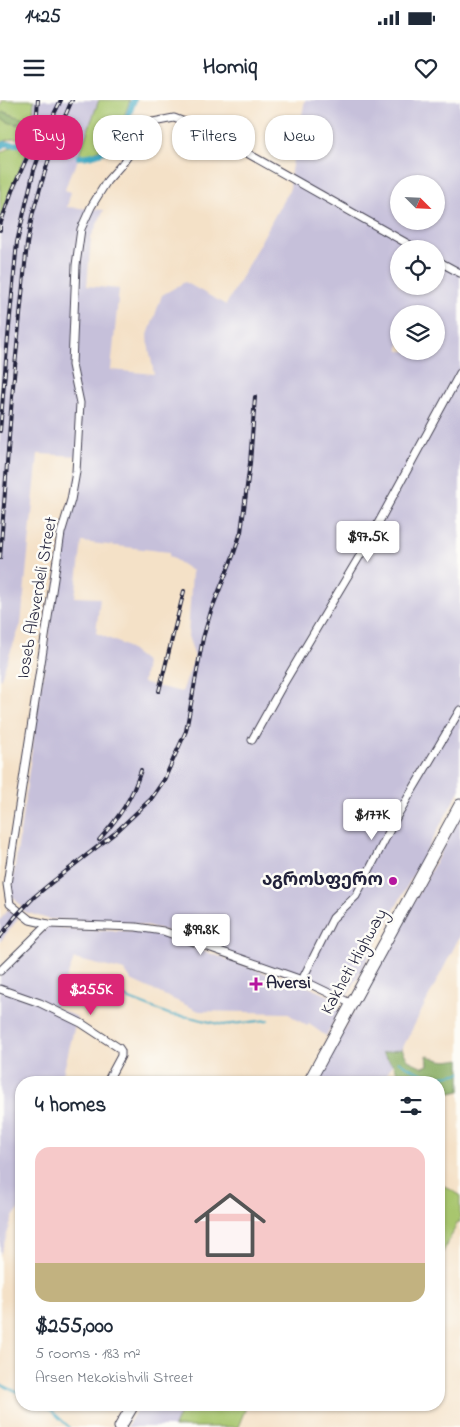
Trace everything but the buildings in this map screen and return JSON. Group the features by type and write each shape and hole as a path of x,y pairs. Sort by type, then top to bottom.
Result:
{"highway":[{"name":"Kakheti Highway","path":"312,1076 460,805"},
{"path":"120,1427 129,1411"}],"street":[{"name":"Ioseb Alaverdeli Street","path":"352,1004 302,980 163,931 129,926 48,924 30,920 10,904 8,884 61,534 71,500 76,472 80,403 72,365 76,266 81,230 91,207 107,181 153,122 174,118 206,130 401,240"},
{"path":"445,265 460,273"},
{"path":"252,740 368,542 460,373"},
{"path":"302,980 333,918 356,896 397,816 460,710"},
{"path":"0,971 48,924"},
{"path":"0,989 40,1003 81,1023 119,1048 121,1056 110,1076"}],"shaded area":[{"path":"34,100 99,100 83,144 83,115 32,115"},
{"path":"305,100 460,100 460,789 348,995 339,994 163,930 133,923 48,919 25,912 11,894 63,536 80,456 38,454 21,624 0,680 0,221 24,160 77,160 65,190 71,192 67,207 104,210 91,237 87,286 119,289 111,370 154,374 147,338 162,295 185,282 226,305 290,188 293,160 333,160 333,115 302,115","holes":["82,542 169,552 169,556 192,571 188,636 195,657 182,692 143,683 146,662 124,645 96,633 100,598 75,597"]},
{"path":"460,817 460,936 402,1049 382,1053 392,1064 386,1076 318,1076"},
{"path":"9,909 18,919 0,942 0,920"},
{"path":"48,926 75,930 140,931 162,936 265,973 302,984 332,997 339,1008 339,1012 326,1036 309,1024 307,1026 287,1013 199,1011 131,980 125,971 74,959 55,1007 77,1017 62,1076 15,1076 15,1214 0,1255 0,976"},
{"path":"136,1411 181,1411 174,1427 127,1427"}],"green space":[{"path":"3,100 34,100 33,115 15,116 3,112 0,116 0,106"},
{"path":"99,100 130,100 125,115 94,115"},
{"path":"3,112 15,116 15,124 9,122 0,117"},
{"path":"93,116 93,153 83,155 83,144"},
{"path":"0,117 15,124 15,138 0,143"},
{"path":"14,146 15,160 24,160 0,221 0,153"},
{"path":"402,1049 408,1060 423,1067 428,1065 427,1055 443,1060 460,1059 460,1091 445,1094 445,1076 399,1076 394,1066 382,1053"},
{"path":"445,1186 460,1195 460,1222 458,1222 445,1248"},
{"path":"181,1411 245,1411 238,1427 174,1427"}],"waterway":[{"path":"83,156 102,152 117,140 134,100"},
{"path":"0,147 5,144 15,144"},
{"path":"69,989 95,992 109,991 171,1015 223,1025 268,1020"},
{"path":"398,1061 413,1070 428,1075 442,1076 460,1073"},
{"path":"0,1384 15,1391"},
{"path":"52,1411 69,1427"}],"railway":[{"path":"0,230 12,191 29,153 36,124 38,100"},
{"path":"0,431 17,242 34,170 61,100"},
{"path":"0,558 12,397 27,244 32,216 54,142 72,100"},
{"path":"0,937 15,917 34,897 115,833 151,799 164,780 186,731 203,638 211,611 241,532 250,463 255,397"},
{"path":"159,691 184,591"},
{"path":"99,840 124,807 141,770"}],"place":[{"name":"აგროსფერო","path":"393,881"},
{"name":"Aversi","path":"256,984"}]}
